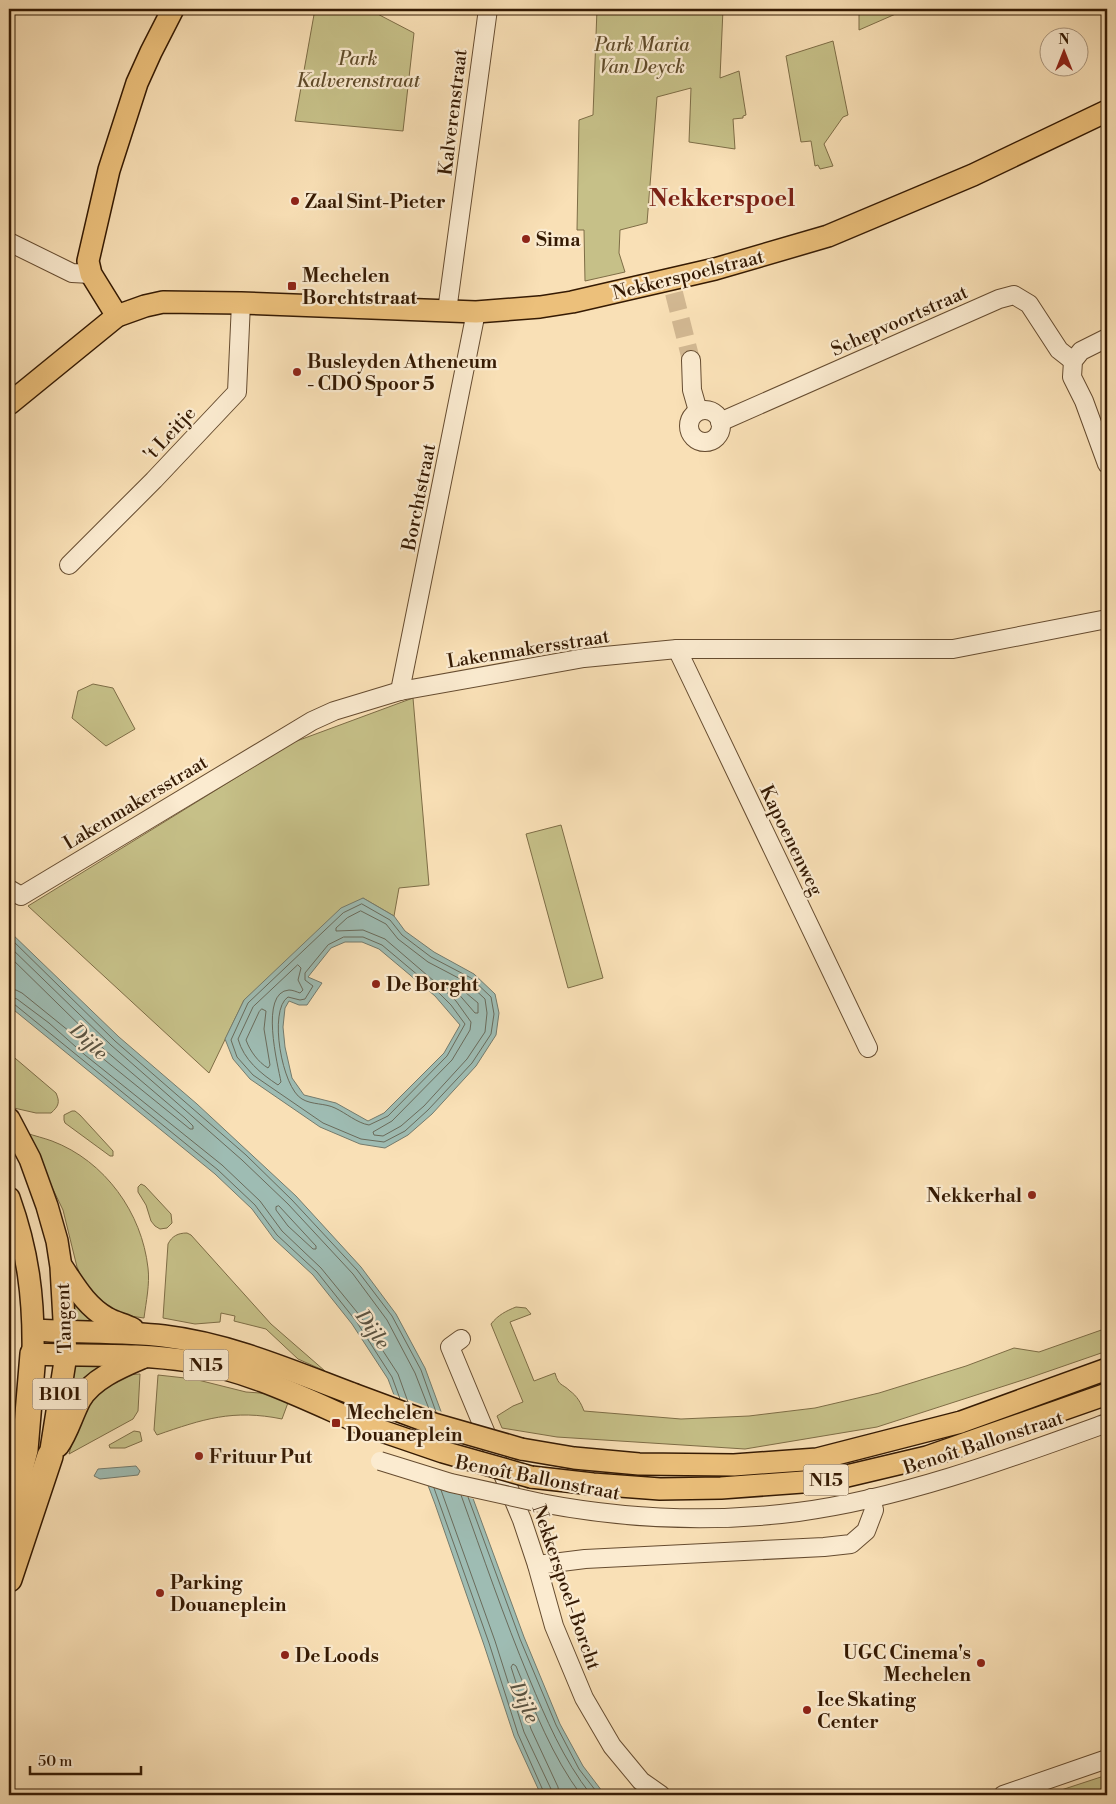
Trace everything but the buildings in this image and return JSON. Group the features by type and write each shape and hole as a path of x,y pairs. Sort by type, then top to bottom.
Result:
{"highway":[{"name":"Tangent","path":"9,1513 26,1450 33,1342"},
{"name":"Tangent","path":"9,1579 50,1456"}],"main road":[{"path":"114,310 90,274 88,261 109,170 137,83 172,9"},
{"name":"Nekkerspoelstraat","path":"9,403 114,310 163,302 476,312 540,307 671,287 715,269 828,236 973,175 1107,111"},
{"name":"Tangent","path":"9,1119 30,1159 57,1241 62,1267 66,1355 50,1456"},
{"name":"Tangent","path":"9,1198 19,1226 30,1274 33,1342"},
{"path":"62,1267 91,1307 108,1319 126,1324 142,1334"},
{"name":"N15","path":"33,1342 66,1332 142,1334 181,1339 249,1355 434,1424 521,1449 574,1458 639,1464 734,1464 817,1459 961,1422 1107,1369"},
{"name":"N15","path":"33,1342 66,1355 146,1356 189,1361 223,1368 262,1380 367,1426 443,1452 531,1477 660,1489 721,1488 830,1480 927,1457 1107,1394"},
{"path":"50,1456 62,1440 81,1398 100,1379 146,1356"}],"street":[{"name":"Kalverenstraat","path":"447,311 488,9"},
{"path":"9,242 72,273 90,274"},
{"name":"Schepvoortstraat","path":"720,422 999,299 1014,295 1029,304 1059,350 1073,361"},
{"name":"'t Leitje","path":"69,565 154,480 237,392 241,303"},
{"name":"Borchtstraat","path":"400,691 476,312"},
{"path":"1107,338 1081,351 1073,361 1072,377 1084,401 1107,464"},
{"path":"691,360 692,390 698,411"},
{"path":"698,411 711,411 718,417 720,422 719,432 716,437 708,442 697,440 690,432 689,423 698,411"},
{"name":"Lakenmakersstraat","path":"9,889 21,896 312,721 334,711 400,691 584,658 677,649 953,649 1107,619"},
{"name":"Kapoenenweg","path":"677,649 868,1048"},
{"name":"Nekkerspoel-Borcht","path":"456,1343 522,1520 554,1626 584,1698 612,1746 641,1781 661,1795"},
{"name":"Benoît Ballonstraat","path":"376,1459 451,1483 597,1513 654,1517 713,1518 798,1512 871,1498 1011,1458 1107,1423"},
{"path":"537,1565 585,1558 824,1547 851,1544 866,1531 874,1510 871,1498"},
{"path":"1003,1795 1107,1760"}],"green space":[{"name":"Park Kalverenstraat","path":"315,9 368,9 414,33 403,131 295,121"},
{"name":"Park Maria Van Deyck","path":"597,9 723,9 720,78 739,71 746,115 743,118 733,119 735,149 689,142 691,88 657,97 647,223 620,230 619,253 625,272 585,281 584,230 577,230 579,120 593,115"},
{"path":"859,9 907,9 859,30"},
{"path":"833,41 848,115 843,117 824,144 833,166 820,169 818,165 815,166 811,141 801,142 786,56"},
{"path":"93,684 113,688 135,729 106,746 72,718 78,691"},
{"path":"413,698 429,885 399,888 394,916 363,898 244,1000 209,1073 28,906 294,742"},
{"path":"561,825 603,978 568,988 526,834"},
{"path":"9,1053 56,1093 58,1104 51,1113 36,1113 14,1108 9,1099"},
{"path":"72,1111 80,1115 113,1151 113,1156 110,1156 65,1123 64,1115"},
{"path":"26,1133 52,1141 71,1150 104,1175 118,1191 138,1228 144,1248 148,1268 148,1287 144,1318 116,1314 86,1288 77,1267 63,1210"},
{"path":"141,1184 171,1214 172,1223 167,1228 160,1229 151,1221 146,1205 138,1192 138,1187"},
{"path":"187,1233 191,1235 271,1324 325,1371 298,1359 266,1329 234,1321 235,1316 221,1313 220,1322 195,1324 163,1318 168,1244 176,1235"},
{"path":"72,1298 98,1321 74,1323"},
{"path":"516,1307 526,1308 531,1314 510,1322 534,1381 555,1373 559,1383 577,1397 584,1411 681,1419 749,1416 815,1408 879,1393 966,1366 1014,1348 1039,1352 1107,1328 1107,1351 877,1427 745,1449 557,1437 502,1428 497,1416 523,1402 491,1324 496,1318"},
{"path":"80,1362 106,1366 72,1397 68,1394 75,1365"},
{"path":"140,1374 138,1411 133,1419 69,1454 79,1416 89,1399 124,1375"},
{"path":"158,1375 194,1379 246,1392 274,1394 289,1400 282,1419 264,1416 233,1415 204,1420 157,1435 154,1430"},
{"path":"134,1431 140,1432 142,1441 125,1448 110,1448 109,1445"},
{"path":"1107,1775 1107,1795 1046,1795"}],"water":[{"path":"363,898 394,916 405,931 434,952 474,974 495,994 499,1013 496,1035 476,1066 432,1114 408,1135 385,1148 360,1144 320,1127 250,1079 233,1059 225,1039 244,1000 341,908","holes":["345,942 362,942 379,949 435,996 460,1025 444,1053 384,1113 368,1121 336,1103 304,1095 292,1078 285,1047 283,1027 285,1008 289,1001 299,1005 307,1005 322,983 308,977 331,948"]},
{"name":"Dijle","path":"9,931 119,1037 197,1104 296,1196 361,1267 396,1314 425,1368 524,1637 560,1724 583,1766 605,1795 541,1795 514,1736 435,1504 388,1379 352,1324 313,1275 274,1239 252,1209 215,1174 9,1006"},
{"path":"136,1466 140,1471 138,1475 100,1479 94,1476 98,1469"}],"pier":[{"path":"390,1393 445,1413 477,1500 425,1485"}],"tunnel":[{"path":"674,293 691,360"}],"place":[{"name":"Zaal Sint-Pieter","path":"295,201"},
{"name":"Sima","path":"526,239"},
{"name":"Mechelen Borchtstraat","path":"292,286"},
{"name":"Busleyden Atheneum - CDO Spoor 5","path":"297,372"},
{"name":"De Borght","path":"376,984"},
{"name":"Nekkerhal","path":"1032,1195"},
{"name":"Mechelen Douaneplein","path":"336,1423"},
{"name":"Frituur Put","path":"199,1456"},
{"name":"Parking Douaneplein","path":"160,1593"},
{"name":"De Loods","path":"285,1655"},
{"name":"UGC Cinema's Mechelen","path":"981,1663"},
{"name":"Ice Skating Center","path":"807,1710"}],"district":[{"name":"Nekkerspoel","path":"722,198"}]}
